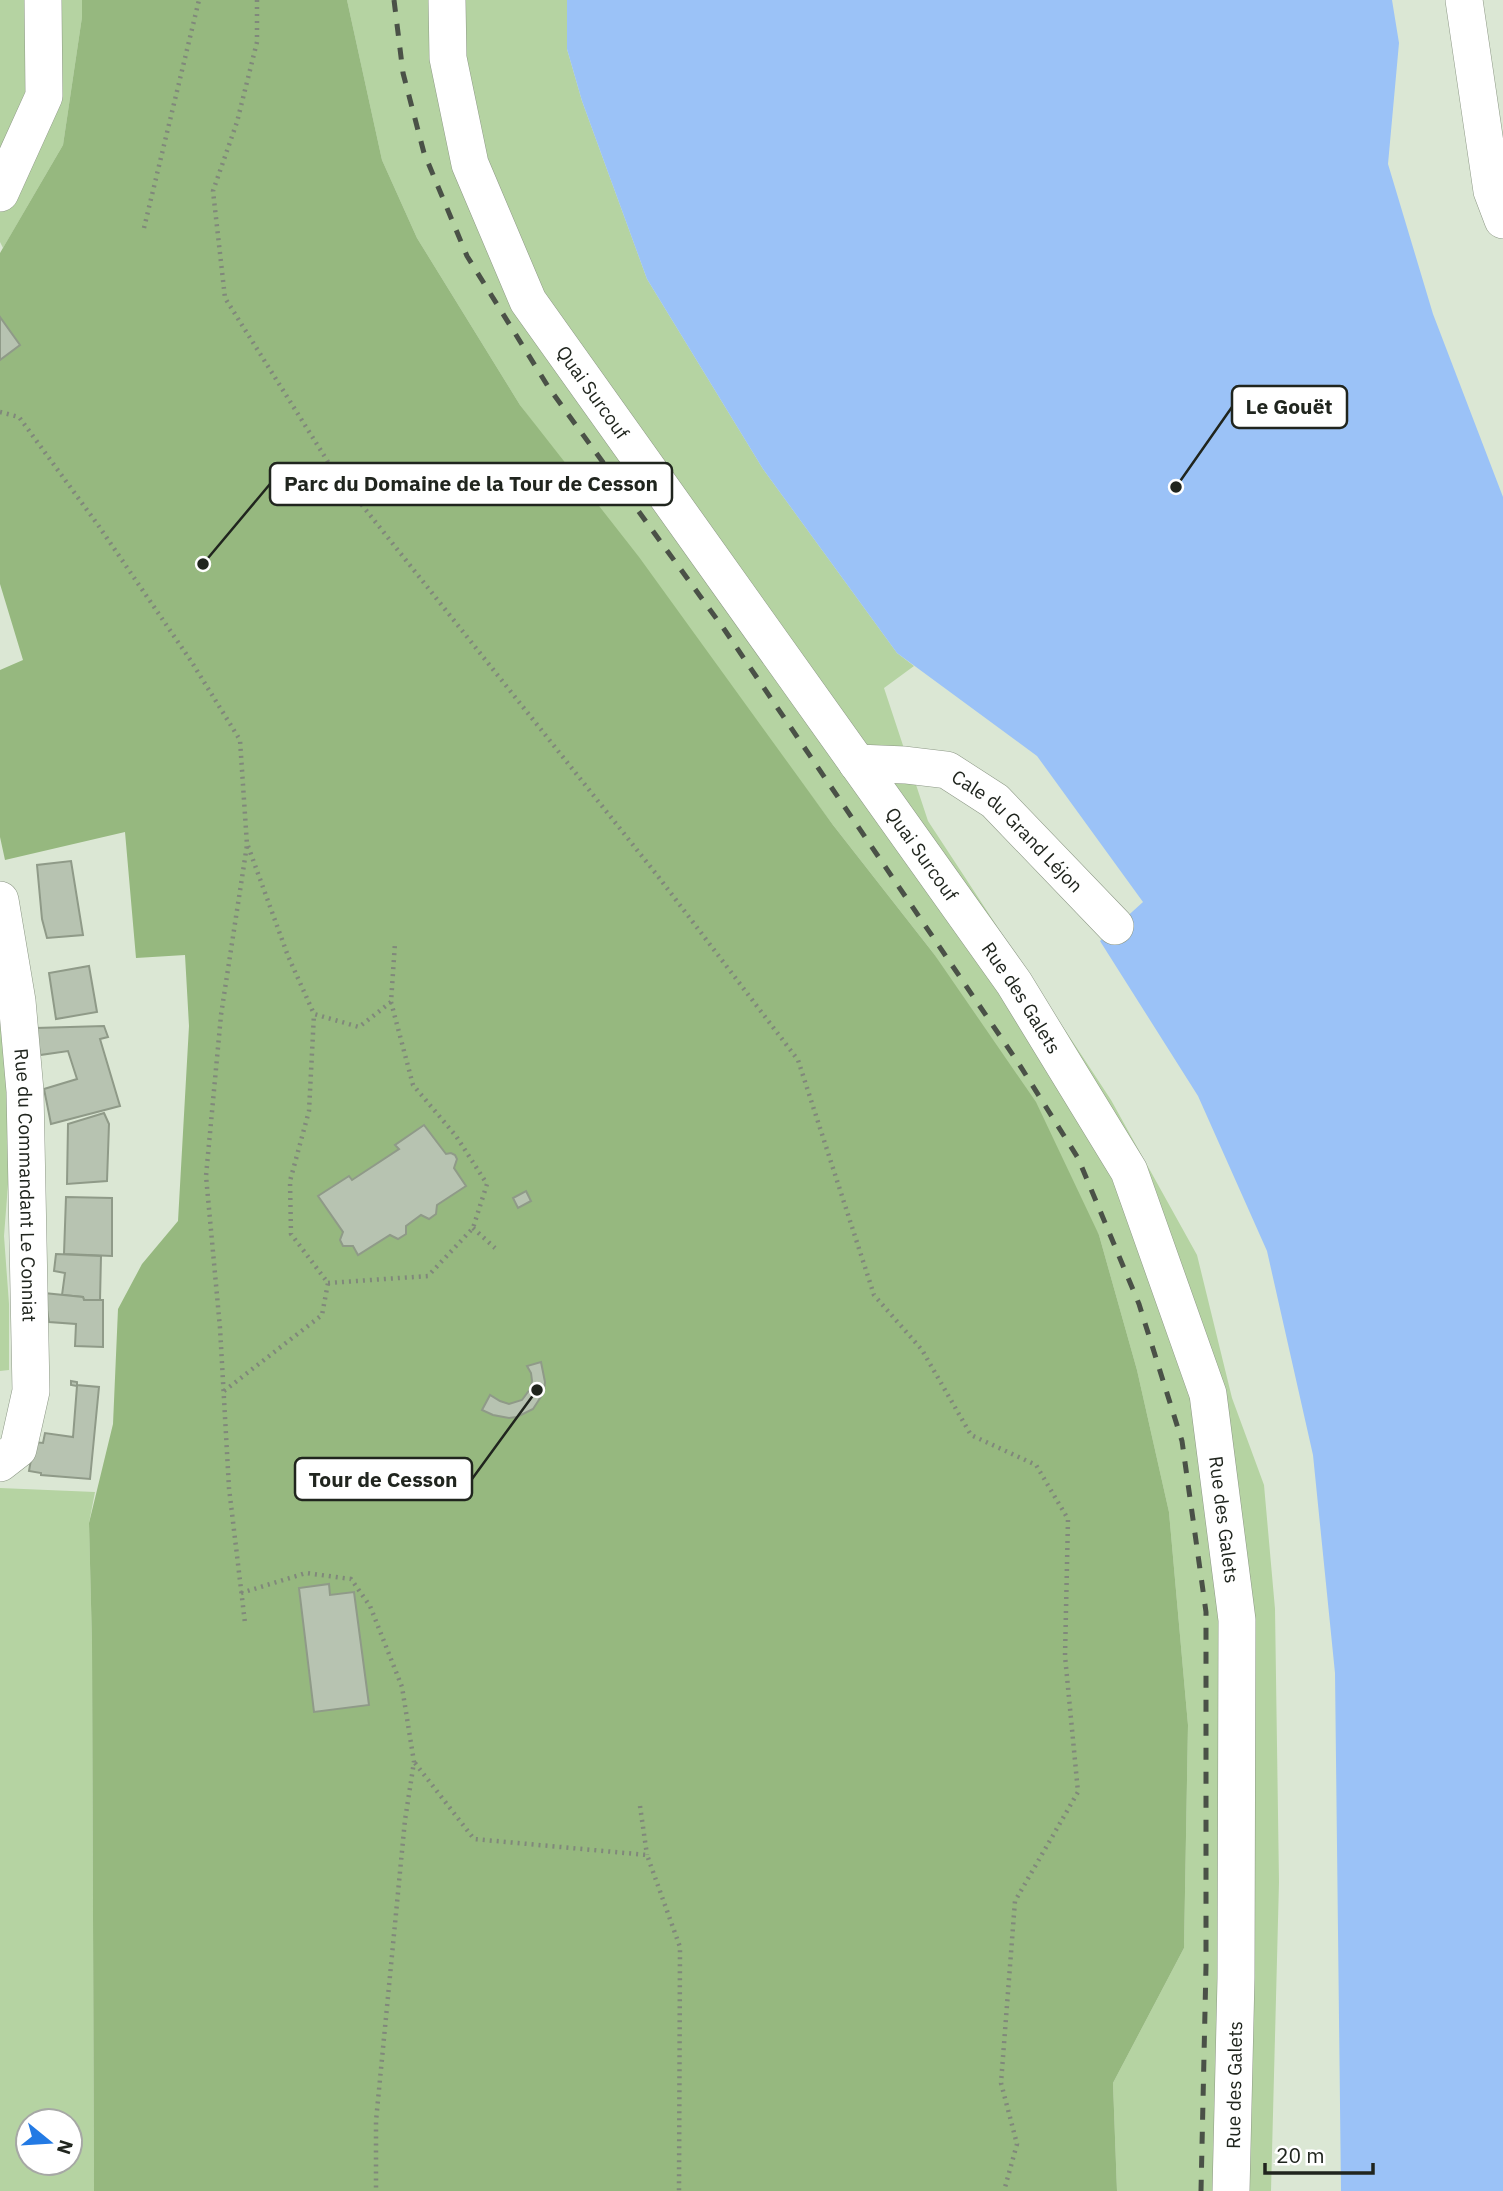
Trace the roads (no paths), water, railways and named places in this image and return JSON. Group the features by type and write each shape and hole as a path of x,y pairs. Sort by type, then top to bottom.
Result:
{"street":[{"path":"0,193 44,96 43,0"},
{"name":"Quai Surcouf","path":"447,0 448,58 470,164 527,301 962,910"},
{"path":"1464,0 1492,191 1503,220"},
{"name":"Cale du Grand Léjon","path":"857,764 905,765 947,771 995,801 1115,926"},
{"name":"Rue du Commandant Le Conniat","path":"0,900 17,1001 25,1091 31,1391 18,1449 0,1463"},
{"name":"Rue des Galets","path":"962,910 1014,983 1129,1171 1208,1394 1237,1620 1236,1978 1231,2191"}],"water":[{"path":"567,0 1392,0 1399,43 1388,164 1433,314 1503,497 1503,2191 1341,2191 1335,1673 1313,1455 1267,1251 1198,1096 1100,941 1143,902 1037,756 897,653 763,469 647,279 582,101 567,49"}],"railway":[{"path":"394,0 403,73 424,153 467,256 549,388 724,629 1019,1064 1078,1158 1139,1304 1182,1441 1206,1612 1206,1966 1201,2191"}],"place":[{"name":"Le Gouët","path":"1176,487"},
{"name":"Parc du Domaine de la Tour de Cesson","path":"203,564"},
{"name":"Tour de Cesson","path":"537,1390"}]}
